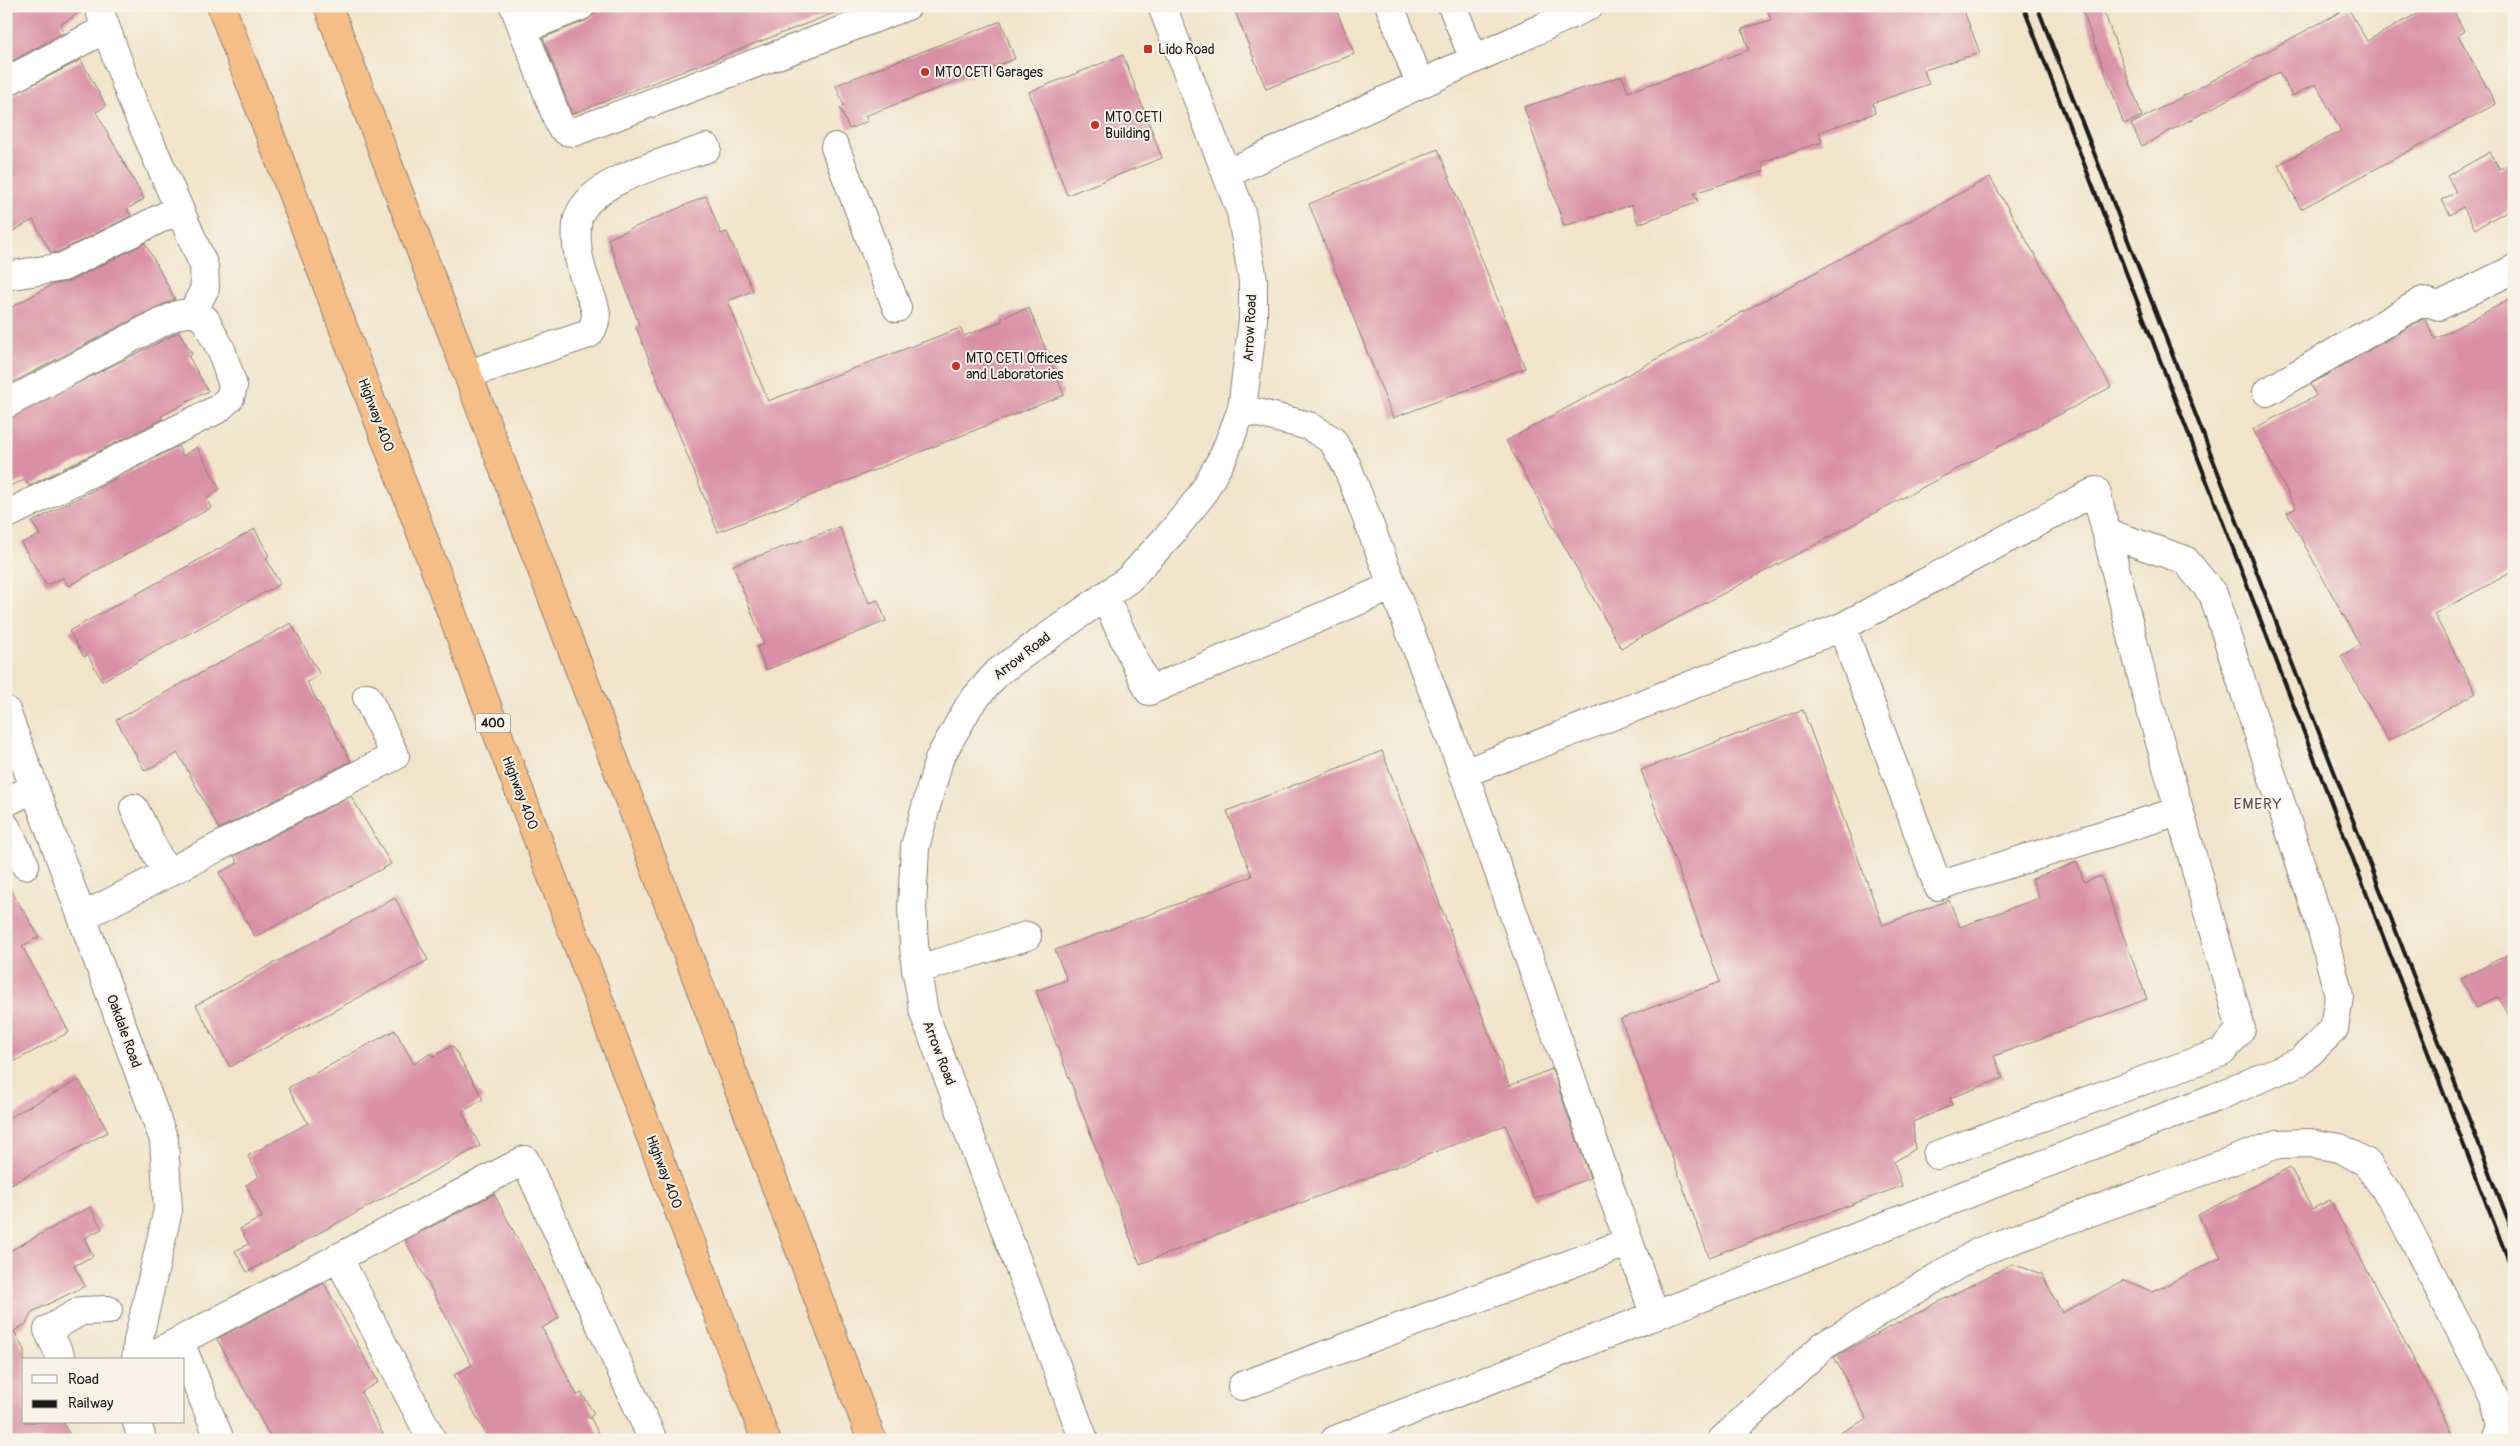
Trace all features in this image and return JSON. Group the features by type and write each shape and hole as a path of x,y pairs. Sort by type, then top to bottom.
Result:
{"highway":[{"name":"Highway 400","path":"221,6 766,1440"},
{"path":"328,6 872,1440"}],"street":[{"path":"581,6 518,18 560,126 566,131 574,132 907,6"},
{"name":"Arrow Road","path":"1084,1440 924,1013 916,970 912,908 915,848 940,759 970,704 998,672 1128,579 1174,531 1201,496 1224,455 1242,409 1253,320 1253,280 1241,212 1228,173 1162,6"},
{"path":"1390,6 1420,84"},
{"path":"1452,6 1474,59"},
{"path":"1228,173 1589,6"},
{"path":"6,82 101,18 133,103 204,266 205,288 193,312"},
{"path":"835,147 897,308"},
{"path":"468,374 589,334 597,322 596,307 580,266 577,223 585,204 614,181 707,148"},
{"path":"6,276 63,267 179,209"},
{"path":"2267,392 2423,301 2439,306 2514,270"},
{"path":"6,404 150,328 177,315 193,312 205,319 222,352 233,386 230,398 218,409 6,515"},
{"path":"1242,409 1309,426 1332,440 1347,466 1464,773 1655,1316"},
{"path":"1464,773 1842,627 2096,491 2145,689 2241,1030 2222,1052 1937,1155"},
{"path":"1334,1440 2223,1095 2301,1061 2334,1029 2339,996 2322,930 2213,594 2185,560 2107,533"},
{"path":"1104,596 1149,691 1392,586"},
{"path":"1842,627 1938,886 2179,811"},
{"path":"82,917 395,756 367,698"},
{"name":"Oakdale Road","path":"6,712 164,1140 168,1210 138,1341 136,1358"},
{"path":"6,802 34,788"},
{"path":"134,808 166,874"},
{"path":"6,827 25,865"},
{"path":"916,970 1026,936"},
{"path":"1722,1440 1822,1346 1979,1252 2278,1144 2310,1143 2340,1148 2367,1162 2396,1205 2495,1398 2501,1431 2497,1440"},
{"path":"147,1358 525,1160 653,1440"},
{"path":"1242,1386 1629,1242"},
{"path":"338,1258 432,1440"},
{"path":"61,1358 48,1330 81,1311 108,1310"},
{"path":"180,1342 220,1440"}],"building":[{"path":"6,6 83,6 83,10 60,25 64,33 6,64"},
{"path":"596,6 847,6 847,8 572,114 543,38 587,20 594,15"},
{"path":"1233,6 1335,6 1354,54 1266,89"},
{"path":"1766,6 1962,6 1980,53 1924,70 1929,84 1873,103 1875,113 1819,132 1822,142 1762,162 1764,171 1694,193 1698,202 1638,224 1632,205 1564,226 1524,107 1622,76 1628,92 1749,50 1742,29 1771,20"},
{"path":"2102,6 2142,116 2124,124 2083,12"},
{"path":"2415,6 2451,6 2464,31 2458,35 2496,104 2301,209 2278,165 2341,131 2316,84 2292,96 2279,72 2142,146 2131,124 2348,8 2367,41 2420,12"},
{"name":"MTO CETI Garages","path":"1001,21 1015,59 865,116 868,121 849,129 840,108 844,106 836,85"},
{"name":"MTO CETI Building","path":"1123,55 1162,158 1067,195 1029,92"},
{"path":"81,60 106,106 96,112 144,199 127,209 131,216 58,252 51,253 33,220 6,235 6,98"},
{"path":"1438,149 1525,368 1393,418 1309,204"},
{"path":"2490,152 2500,169 2514,162 2514,207 2475,229 2463,207 2450,215 2442,200 2456,192 2447,176"},
{"path":"1990,177 2111,387 1621,648 1506,441"},
{"name":"MTO CETI Offices and Laboratories","path":"706,196 721,234 727,232 753,291 728,301 768,401 960,328 964,336 1002,321 1002,317 1029,308 1064,395 718,532 636,327 639,325 608,239"},
{"path":"145,243 175,299 6,386 6,310 52,285 70,281"},
{"path":"2514,297 2514,571 2434,614 2476,693 2388,741 2341,656 2360,645 2287,513 2296,508 2253,429 2316,396 2311,384 2425,318 2435,339"},
{"path":"179,332 192,354 189,357 208,391 161,416 163,419 29,486 25,480 6,487 6,419"},
{"path":"178,446 183,456 197,447 220,489 207,499 211,508 68,586 63,578 46,585 21,543 40,535 32,522"},
{"path":"840,527 869,603 878,600 886,621 766,670 757,647 764,644 733,565"},
{"path":"255,529 269,556 266,558 280,584 102,681 88,655 84,657 69,631"},
{"path":"291,623 320,675 307,682 351,761 219,829 178,753 145,771 116,720"},
{"path":"1803,710 1883,925 1949,900 1960,927 2039,898 2032,879 2077,862 2084,882 2101,876 2147,999 1994,1056 2003,1078 1950,1098 1952,1105 1913,1122 1915,1149 1894,1162 1902,1186 1709,1257 1621,1019 1720,982 1641,770"},
{"path":"1382,751 1509,1086 1552,1069 1590,1178 1534,1199 1506,1125 1140,1264 1036,991 1067,980 1055,950 1252,876 1227,811"},
{"path":"351,796 391,864 255,937 219,873 238,863 234,856"},
{"path":"6,882 39,937 22,946 69,1032 6,1066"},
{"path":"395,898 428,960 230,1067 196,1005"},
{"path":"2514,951 2514,1027 2498,997 2477,1008 2461,979"},
{"path":"395,1030 414,1064 431,1053 433,1056 453,1046 483,1099 462,1112 480,1146 247,1272 235,1251 249,1244 240,1229 262,1217 246,1185 259,1177 248,1156 308,1123 288,1088"},
{"path":"79,1080 108,1132 6,1187 6,1119"},
{"path":"2290,1167 2312,1209 2330,1200 2456,1440 1826,1440 1867,1419 1834,1357 2012,1264 2042,1274 2062,1313 2125,1280 2153,1292 2221,1257 2198,1215"},
{"path":"494,1194 559,1318 542,1328 577,1395 582,1393 594,1414 590,1417 602,1440 489,1440 454,1375 472,1365 405,1240"},
{"path":"90,1207 102,1229 84,1238 93,1256 74,1266 85,1286 32,1312 26,1324 14,1331 24,1350 24,1358 22,1358 22,1424 64,1424 72,1440 6,1440 6,1253"},
{"path":"324,1283 378,1382 361,1392 386,1440 272,1440 217,1339"}],"railway":[{"path":"2023,6 2514,1275"},
{"path":"2037,6 2514,1235"}],"place":[{"name":"Lido Road","path":"1148,49"},
{"name":"MTO CETI Garages","path":"925,72"},
{"name":"MTO CETI Building","path":"1095,125"},
{"name":"MTO CETI Offices and Laboratories","path":"956,366"}],"district":[{"name":"EMERY","path":"2258,804"}]}
